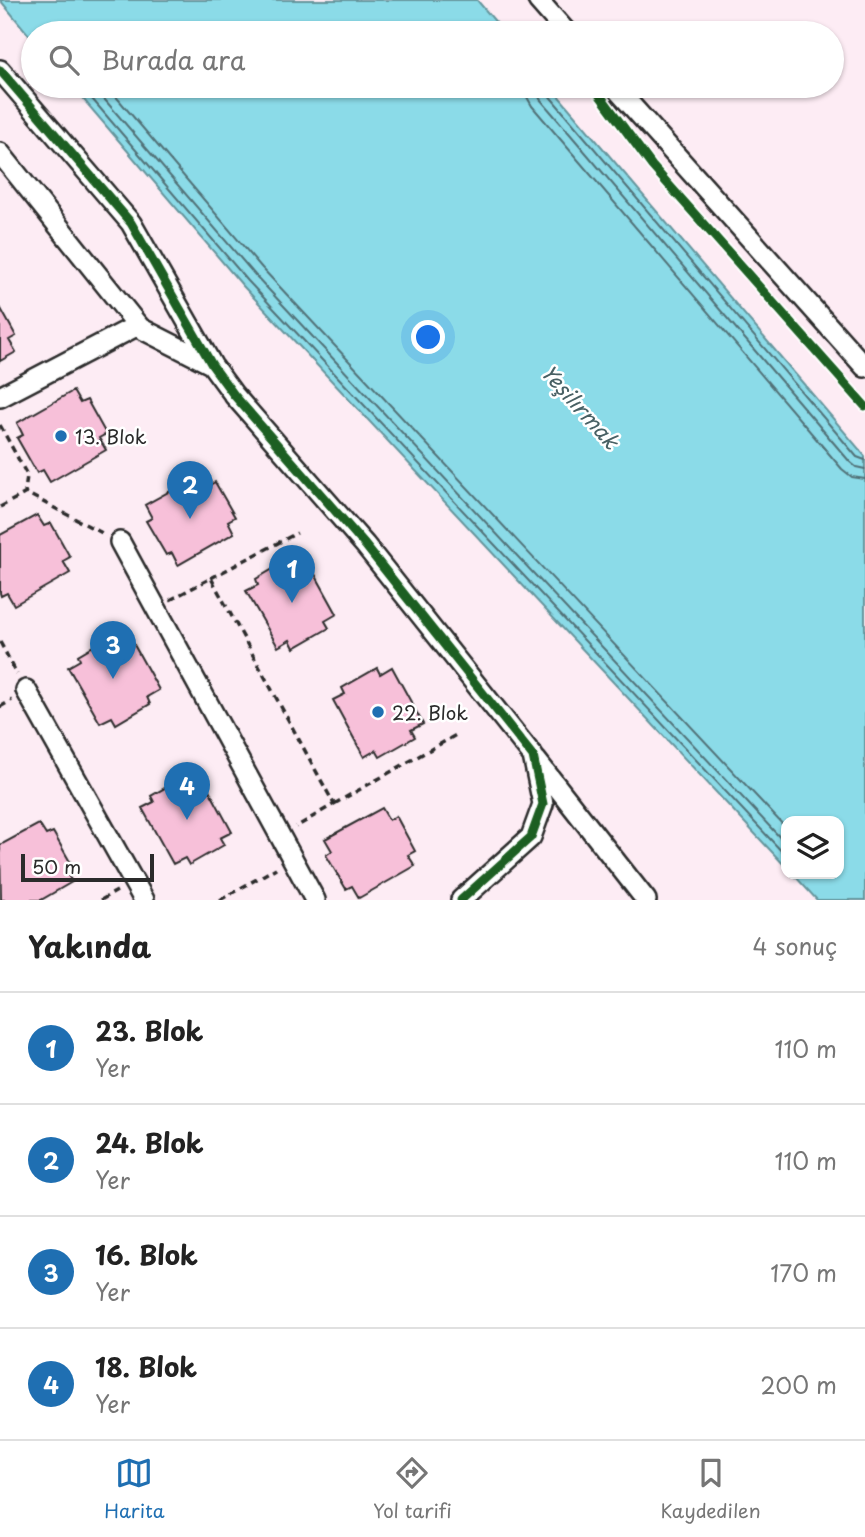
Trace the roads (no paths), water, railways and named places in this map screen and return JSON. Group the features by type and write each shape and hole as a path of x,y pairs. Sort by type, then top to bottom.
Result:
{"street":[{"path":"538,0 556,21"},
{"path":"0,70 21,95"},
{"path":"24,98 131,223 212,365 234,395 365,545 646,900"},
{"path":"625,98 865,367"},
{"path":"0,153 138,325 212,365"},
{"path":"0,397 138,325"},
{"path":"120,542 315,900"},
{"path":"26,690 144,900"},
{"path":"461,900 531,837 543,804 533,756"}],"water":[{"path":"0,0 477,0 495,21 21,21 21,25"},
{"name":"Yeşilırmak","path":"82,98 560,98 865,456 865,900 817,900 798,879 844,879 844,816 781,816 781,862 243,286"}],"place":[{"name":"13. Blok","path":"61,436"},
{"name":"24. Blok","path":"190,519"},
{"name":"23. Blok","path":"292,603"},
{"name":"16. Blok","path":"113,679"},
{"name":"22. Blok","path":"378,712"},
{"name":"18. Blok","path":"187,820"}]}
